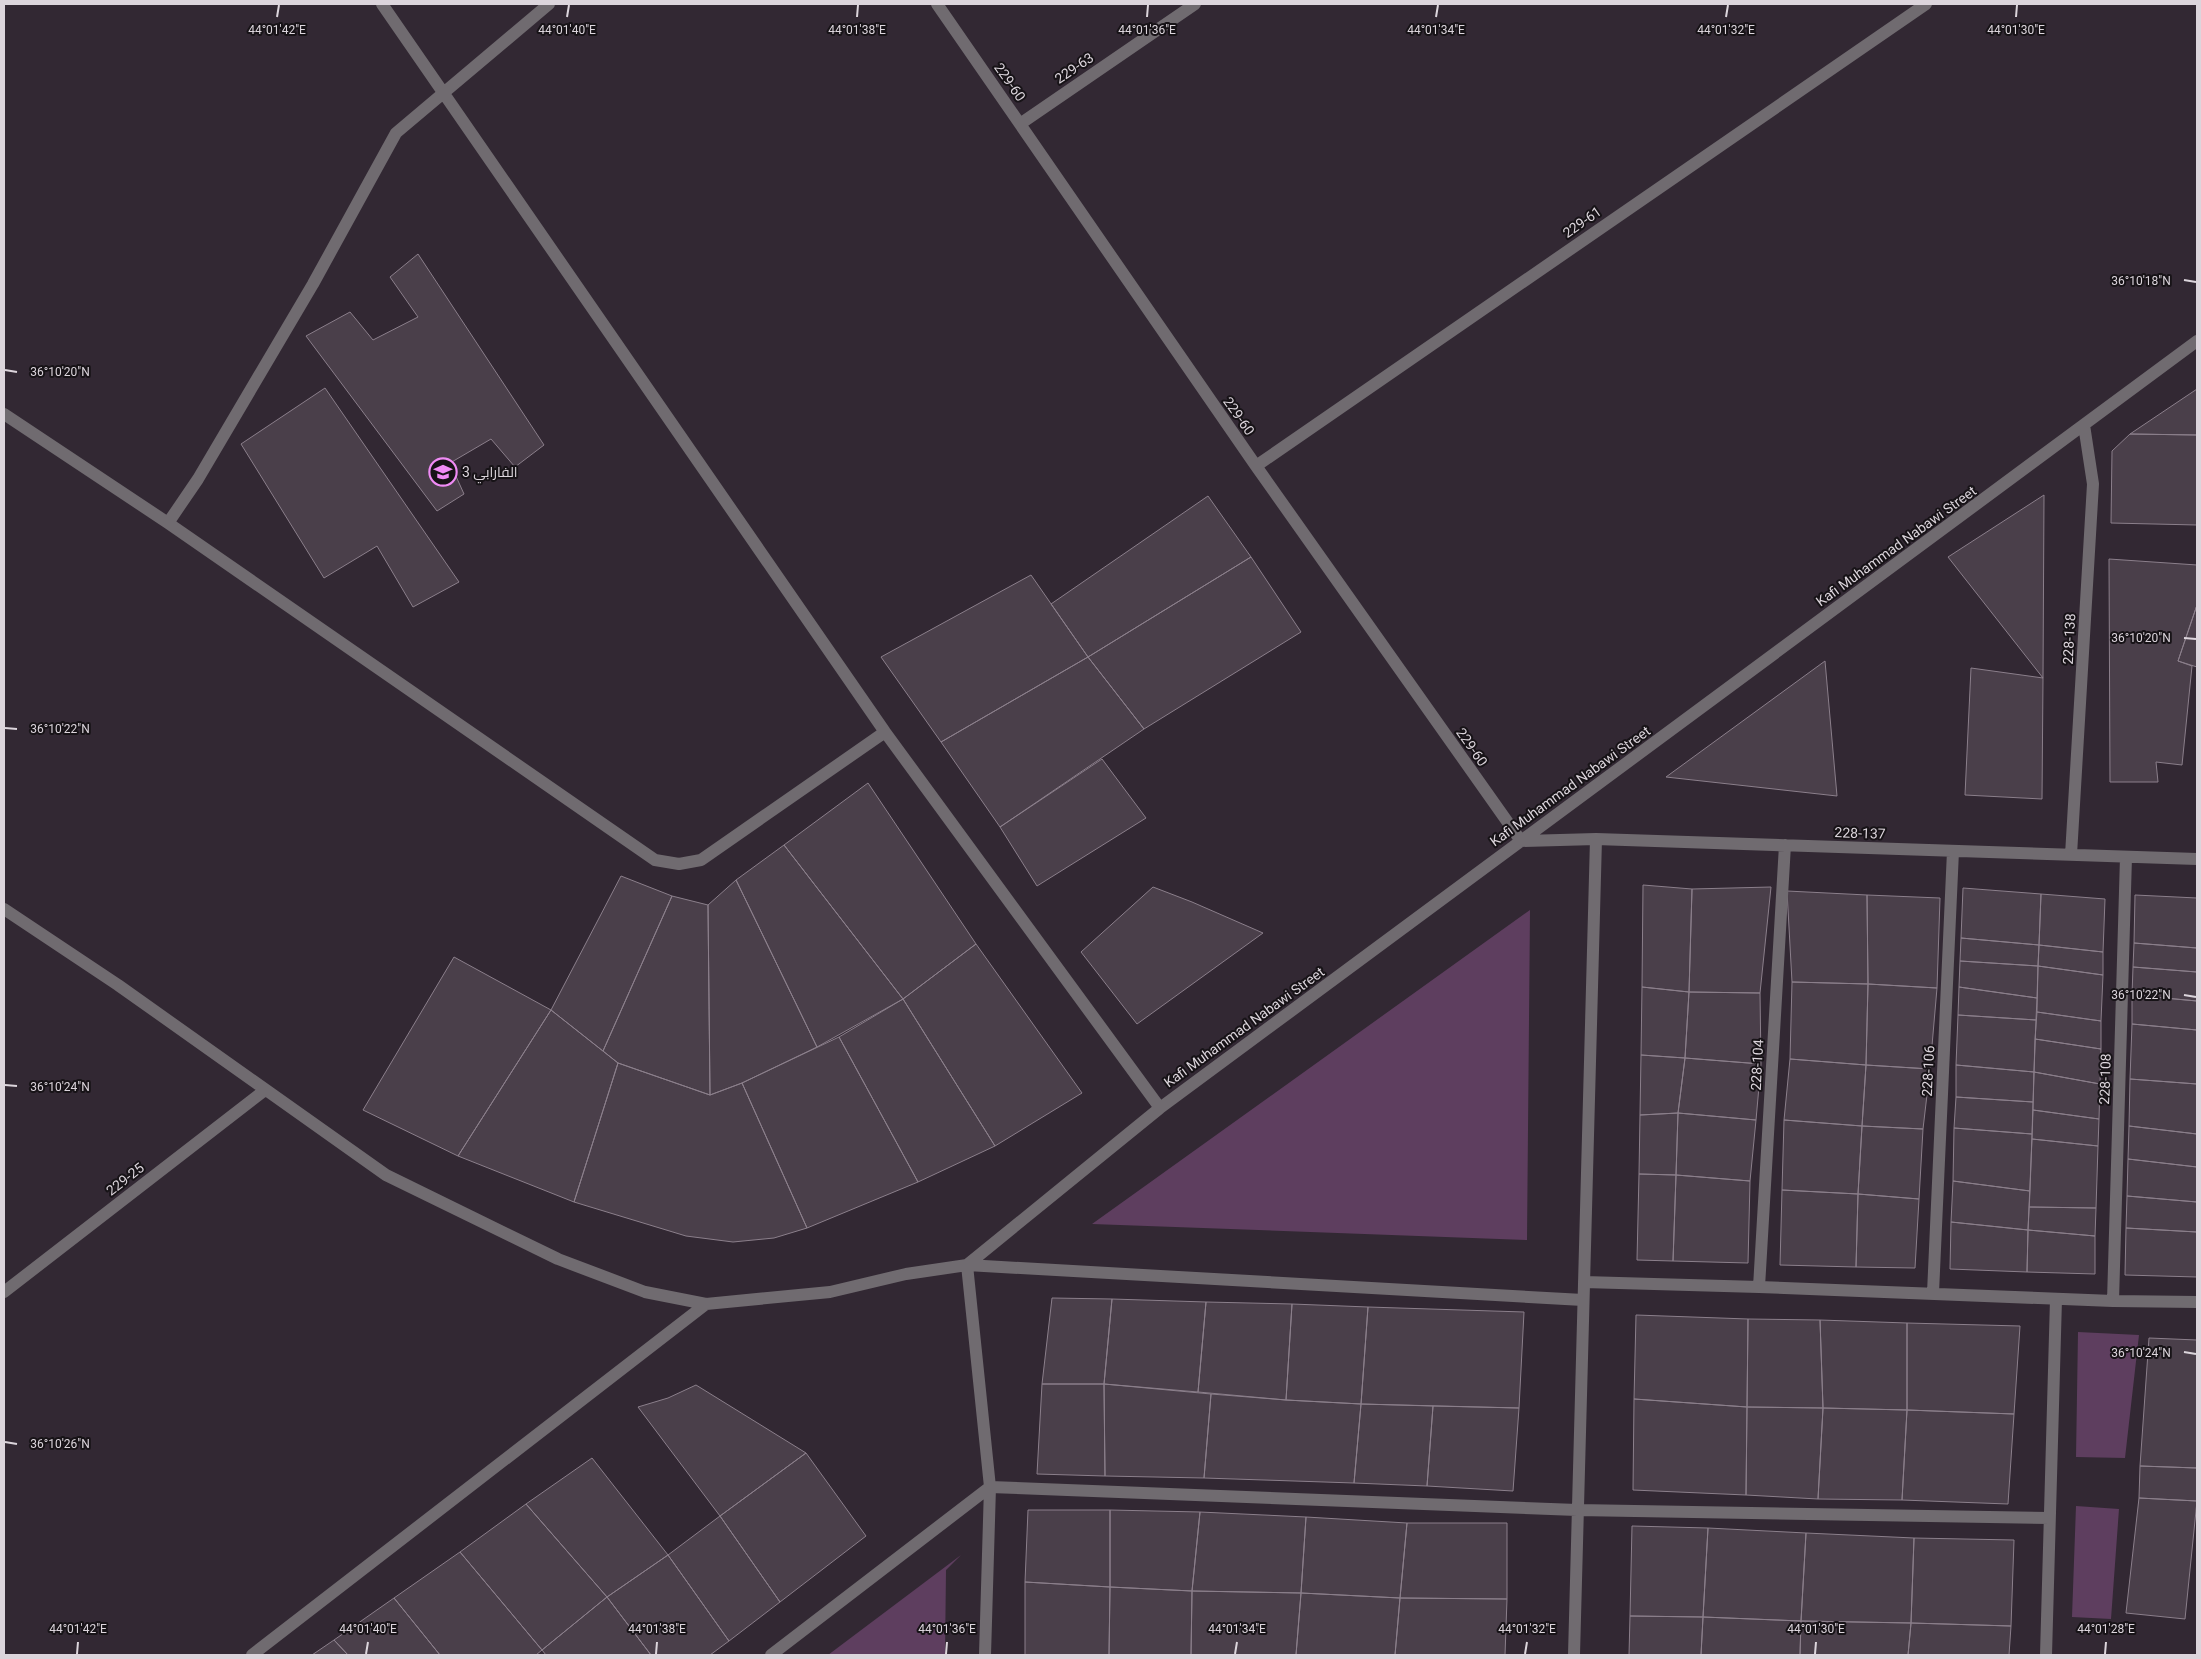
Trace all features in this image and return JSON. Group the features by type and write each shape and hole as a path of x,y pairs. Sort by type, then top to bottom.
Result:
{"street":[{"path":"382,4 885,732 1160,1108"},
{"path":"168,523 198,479 313,284 396,133 549,4"},
{"name":"229-60","path":"938,4 1256,466 1521,841"},
{"name":"229-63","path":"1020,124 1195,4"},
{"name":"229-61","path":"1256,466 1926,4"},
{"name":"Kafi Muhammad Nabawi Street","path":"967,1265 1160,1108 2197,341"},
{"path":"4,414 168,523 656,860 679,864 702,860 885,732"},
{"name":"228-138","path":"2072,855 2093,484 2084,425"},
{"path":"1574,1655 1596,840"},
{"name":"228-137","path":"1521,841 1596,840 1785,845 2197,859"},
{"name":"228-104","path":"1759,1287 1785,845"},
{"name":"228-106","path":"1933,1293 1952,851"},
{"name":"228-108","path":"2113,1301 2126,857"},
{"path":"4,909 118,985 386,1175 558,1259 645,1292 706,1304 830,1292 906,1274 967,1265 1583,1300"},
{"name":"229-25","path":"4,1292 265,1090"},
{"path":"967,1265 990,1487 985,1655"},
{"path":"1584,1282 1933,1293 2113,1301 2197,1302"},
{"path":"2046,1655 2056,1299"},
{"path":"252,1655 706,1304"},
{"path":"771,1655 990,1487 1578,1510 2049,1518"}],"shaded area":[{"path":"1530,910 1527,1240 1092,1224"},
{"path":"2078,1332 2139,1335 2125,1458 2076,1457"},
{"path":"2076,1506 2119,1509 2111,1619 2072,1617"},
{"path":"961,1555 946,1570 945,1655 828,1655"}],"building":[{"path":"418,254 544,445 515,467 491,439 450,463 464,494 437,511 306,336 350,312 373,340 418,317 390,277"},
{"path":"325,388 459,582 413,607 377,546 324,578 241,444"},
{"path":"2197,389 2197,435 2130,434"},
{"path":"2130,434 2197,435 2197,525 2111,523 2112,451"},
{"path":"2044,495 2043,678 1948,557"},
{"path":"1208,496 1251,557 1088,657 1051,604"},
{"path":"1251,557 1301,632 1144,729 1088,657"},
{"path":"2109,559 2197,565 2197,605 2178,661 2192,666 2182,765 2156,762 2158,782 2110,782"},
{"path":"1031,575 1088,657 941,742 881,657"},
{"path":"2197,605 2197,667 2178,661"},
{"path":"1088,657 1144,729 1000,827 941,742"},
{"path":"1825,661 1837,796 1666,777"},
{"path":"1971,668 2043,678 2042,799 1965,795"},
{"path":"1102,759 1146,818 1037,886 1000,827"},
{"path":"868,783 976,944 903,999 784,845"},
{"path":"784,845 903,999 817,1047 736,880"},
{"path":"621,876 672,896 603,1051 551,1010"},
{"path":"736,880 817,1047 742,1083 710,1095 708,905"},
{"path":"1643,885 1692,889 1689,992 1642,987"},
{"path":"1153,887 1263,933 1137,1024 1081,952"},
{"path":"1771,887 1760,993 1689,992 1692,889"},
{"path":"1963,888 2041,894 2039,945 1961,938"},
{"path":"1787,891 1867,895 1868,984 1792,982"},
{"path":"2041,894 2105,899 2103,952 2039,945"},
{"path":"1867,895 1940,898 1937,988 1868,984"},
{"path":"2135,895 2197,898 2197,948 2134,943"},
{"path":"672,896 708,905 710,1095 618,1063 603,1051"},
{"path":"1961,938 2039,945 2038,966 1960,961"},
{"path":"2134,943 2197,948 2197,972 2133,967"},
{"path":"976,944 1082,1093 995,1146 903,999"},
{"path":"2039,945 2103,952 2103,975 2038,966"},
{"path":"454,957 551,1010 458,1156 363,1110"},
{"path":"1960,961 2038,966 2037,998 1959,987"},
{"path":"2038,966 2103,975 2101,1021 2037,1012"},
{"path":"2133,967 2197,972 2197,1001 2132,995"},
{"path":"1792,982 1868,984 1866,1065 1790,1059"},
{"path":"1868,984 1937,988 1930,1069 1866,1065"},
{"path":"1642,987 1689,992 1685,1058 1641,1055"},
{"path":"1959,987 2037,998 2036,1020 1958,1015"},
{"path":"1689,992 1760,993 1761,1064 1685,1058"},
{"path":"2132,995 2197,1001 2197,1030 2132,1024"},
{"path":"903,999 995,1146 918,1182 839,1037"},
{"path":"551,1010 618,1063 574,1202 458,1156"},
{"path":"2037,1012 2101,1021 2101,1049 2035,1039"},
{"path":"1958,1015 2036,1020 2034,1072 1956,1065"},
{"path":"2132,1024 2197,1030 2197,1084 2130,1079"},
{"path":"839,1037 918,1182 807,1228 742,1083"},
{"path":"2035,1039 2101,1049 2100,1084 2034,1072"},
{"path":"1641,1055 1685,1058 1678,1113 1640,1115"},
{"path":"1685,1058 1761,1064 1756,1120 1678,1113"},
{"path":"1790,1059 1866,1065 1862,1126 1784,1120"},
{"path":"618,1063 710,1095 742,1083 807,1228 774,1238 733,1242 686,1236 574,1202"},
{"path":"1866,1065 1930,1069 1923,1129 1862,1126"},
{"path":"1956,1065 2034,1072 2033,1102 1956,1097"},
{"path":"2034,1072 2100,1084 2099,1119 2033,1110"},
{"path":"2130,1079 2197,1084 2197,1134 2129,1126"},
{"path":"1956,1097 2033,1102 2032,1134 1954,1128"},
{"path":"2033,1110 2099,1119 2098,1146 2032,1139"},
{"path":"1678,1113 1676,1175 1639,1174 1640,1115"},
{"path":"1678,1113 1756,1120 1750,1181 1676,1175"},
{"path":"1784,1120 1862,1126 1858,1194 1782,1190"},
{"path":"1862,1126 1923,1129 1919,1199 1858,1194"},
{"path":"2129,1126 2197,1134 2197,1167 2128,1159"},
{"path":"1954,1128 2032,1134 2030,1191 1953,1181"},
{"path":"2032,1139 2098,1146 2096,1208 2029,1207"},
{"path":"2128,1159 2197,1167 2197,1202 2127,1196"},
{"path":"1639,1174 1676,1175 1673,1261 1637,1260"},
{"path":"1676,1175 1750,1181 1748,1263 1673,1261"},
{"path":"1953,1181 2030,1191 2028,1230 1951,1222"},
{"path":"1782,1190 1858,1194 1856,1267 1780,1265"},
{"path":"1858,1194 1919,1199 1915,1268 1856,1267"},
{"path":"2127,1196 2197,1202 2197,1232 2126,1228"},
{"path":"2029,1207 2096,1208 2095,1236 2028,1230"},
{"path":"1951,1222 2028,1230 2027,1272 1950,1269"},
{"path":"2126,1228 2197,1232 2197,1277 2125,1275"},
{"path":"2028,1230 2095,1236 2095,1274 2027,1272"},
{"path":"1052,1298 1112,1299 1104,1384 1042,1384"},
{"path":"1112,1299 1206,1302 1198,1392 1104,1384"},
{"path":"1206,1302 1292,1304 1286,1400 1198,1392"},
{"path":"1292,1304 1368,1307 1361,1404 1286,1400"},
{"path":"1368,1307 1524,1312 1519,1408 1361,1404"},
{"path":"1636,1315 1748,1319 1747,1407 1634,1399"},
{"path":"1748,1319 1820,1320 1823,1408 1747,1407"},
{"path":"1820,1320 1907,1323 1907,1410 1823,1408"},
{"path":"1907,1323 2020,1326 2014,1414 1907,1410"},
{"path":"2149,1338 2197,1340 2197,1468 2140,1466"},
{"path":"1042,1384 1104,1384 1105,1476 1037,1474"},
{"path":"1104,1384 1211,1394 1204,1478 1105,1476"},
{"path":"696,1385 806,1453 720,1516 638,1407 668,1398"},
{"path":"1211,1394 1361,1404 1354,1483 1204,1478"},
{"path":"1634,1399 1747,1407 1746,1495 1633,1490"},
{"path":"1361,1404 1433,1406 1427,1486 1354,1483"},
{"path":"1433,1406 1519,1408 1513,1491 1427,1486"},
{"path":"1747,1407 1823,1408 1818,1499 1746,1495"},
{"path":"1823,1408 1907,1410 1902,1500 1818,1499"},
{"path":"1907,1410 2014,1414 2008,1504 1902,1500"},
{"path":"806,1453 866,1536 780,1602 720,1516"},
{"path":"592,1458 668,1555 607,1597 526,1504"},
{"path":"2140,1466 2197,1468 2197,1501 2139,1498"},
{"path":"2139,1498 2197,1501 2185,1619 2126,1613"},
{"path":"526,1504 607,1597 542,1650 460,1552"},
{"path":"1028,1510 1110,1510 1110,1587 1025,1582"},
{"path":"1110,1510 1200,1512 1192,1591 1110,1587"},
{"path":"1200,1512 1306,1517 1301,1593 1192,1591"},
{"path":"720,1516 780,1602 729,1641 668,1555"},
{"path":"1306,1517 1407,1523 1400,1598 1301,1593"},
{"path":"1407,1523 1507,1523 1507,1599 1400,1598"},
{"path":"1632,1526 1708,1528 1703,1617 1630,1616"},
{"path":"1708,1528 1806,1533 1801,1621 1703,1617"},
{"path":"1806,1533 1914,1538 1911,1623 1801,1621"},
{"path":"1914,1538 2014,1540 2011,1626 1911,1623"},
{"path":"460,1552 542,1650 536,1655 440,1655 394,1598"},
{"path":"668,1555 729,1641 710,1655 651,1655 607,1597"},
{"path":"1025,1582 1110,1587 1109,1655 1025,1655"},
{"path":"1110,1587 1192,1591 1191,1655 1109,1655"},
{"path":"1192,1591 1301,1593 1296,1655 1191,1655"},
{"path":"1301,1593 1400,1598 1395,1655 1296,1655"},
{"path":"607,1597 651,1655 546,1655 542,1650"},
{"path":"394,1598 440,1655 348,1655 334,1640"},
{"path":"1400,1598 1507,1599 1505,1655 1395,1655"},
{"path":"1630,1616 1703,1617 1701,1655 1629,1655"},
{"path":"1703,1617 1801,1621 1800,1655 1701,1655"},
{"path":"1801,1621 1911,1623 1908,1655 1800,1655"},
{"path":"1911,1623 2011,1626 2009,1655 1908,1655"},
{"path":"334,1640 348,1655 312,1655"}],"place":[{"name":"الفارابي 3","path":"443,472"}]}
